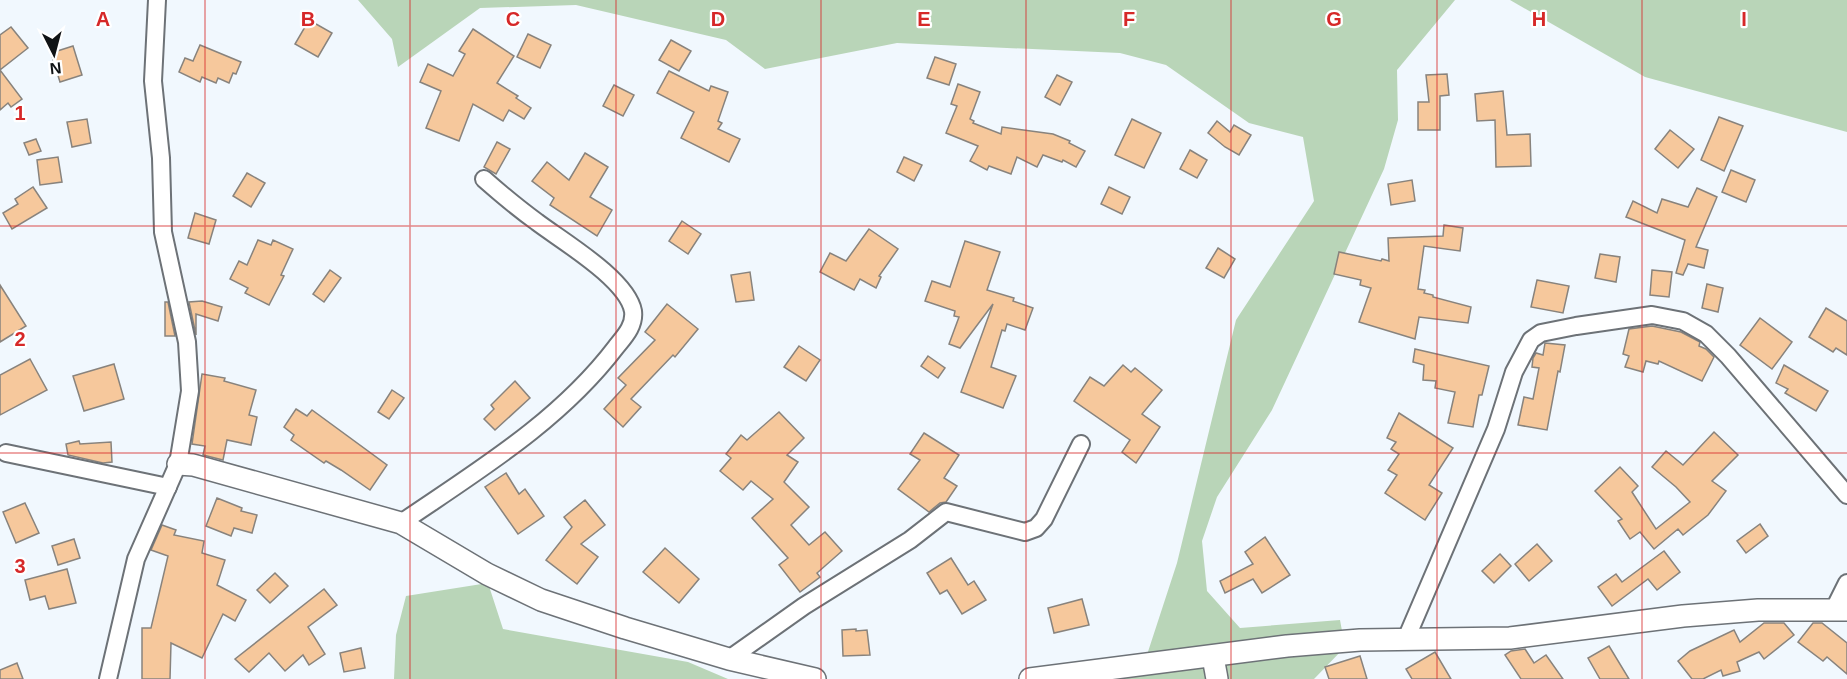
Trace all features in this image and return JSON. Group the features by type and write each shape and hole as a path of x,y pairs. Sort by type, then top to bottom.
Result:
{"street":[{"path":"108,679 136,559 178,464 190,391 187,342 163,232 161,158 153,81 157,0"},
{"path":"401,523 499,457 533,430 601,367 630,328 633,312 626,296 597,265 535,221 484,179"},
{"path":"1406,639 1496,429 1514,372 1531,340 1540,333 1652,315 1683,321 1706,334 1728,356 1847,495"},
{"path":"729,659 804,606 910,540 946,512 1025,532 1036,528 1044,519 1081,444"},
{"path":"6,453 168,487"},
{"path":"178,464 193,465 401,523 487,574 542,600 729,659 814,679"},
{"path":"1030,679 1287,646 1360,640 1510,638 1683,616 1758,610 1840,609 1847,583"},
{"path":"1213,657 1217,679"}],"green space":[{"path":"358,0 1455,0 1397,70 1398,120 1384,169 1272,410 1217,497 1202,541 1207,591 1240,628 1340,620 1345,647 1314,679 1118,679 1143,667 1177,563 1236,320 1314,201 1303,137 1249,123 1166,65 1120,53 897,43 765,69 726,40 576,5 480,8 398,67 392,39"},
{"path":"1510,0 1847,0 1847,132 1645,77"},
{"path":"488,583 503,629 688,662 728,679 394,679 396,635 406,596"}],"building":[{"path":"309,20 332,33 318,57 295,44"},
{"path":"11,27 28,48 0,70 0,35"},
{"path":"473,29 514,56 497,83 518,96 516,98 531,108 524,119 509,110 503,121 473,104 459,141 426,128 441,91 420,82 428,64 453,76 465,54 459,51"},
{"path":"528,34 551,45 540,68 517,57"},
{"path":"671,40 691,51 679,71 659,60"},
{"path":"200,45 241,62 229,83 218,78 216,83 202,77 200,82 179,72 185,58 193,61"},
{"path":"73,46 82,75 60,82 51,53"},
{"path":"935,57 956,64 949,85 927,78"},
{"path":"0,70 22,99 11,107 8,103 0,110"},
{"path":"669,71 709,91 711,86 728,92 718,121 722,123 718,129 740,139 729,162 681,138 694,112 657,93"},
{"path":"1447,74 1449,95 1440,96 1440,130 1418,130 1418,102 1429,102 1426,75"},
{"path":"1057,75 1072,82 1060,105 1045,97"},
{"path":"958,84 980,92 970,119 974,121 973,123 1001,134 1002,127 1053,134 1070,141 1069,143 1085,151 1076,167 1063,160 1062,162 1043,155 1037,167 1017,157 1011,174 989,166 987,170 970,161 978,146 946,133 957,106 951,104"},
{"path":"614,85 634,95 623,116 603,106"},
{"path":"1503,91 1507,135 1530,134 1531,166 1496,167 1495,120 1477,121 1475,94"},
{"path":"1719,117 1743,126 1724,171 1701,160"},
{"path":"87,119 91,143 72,147 67,122"},
{"path":"1132,119 1161,133 1144,168 1115,155"},
{"path":"1217,121 1230,132 1234,125 1251,135 1239,155 1208,133"},
{"path":"1670,130 1694,149 1678,168 1655,149"},
{"path":"36,139 41,151 29,155 24,143"},
{"path":"497,142 510,149 496,174 484,167"},
{"path":"1190,150 1207,160 1197,178 1180,169"},
{"path":"585,153 608,167 590,197 612,210 597,236 550,205 554,198 532,181 547,162 569,180"},
{"path":"58,157 62,182 40,185 37,160"},
{"path":"904,157 922,165 914,181 897,172"},
{"path":"1731,170 1755,180 1746,202 1722,192"},
{"path":"247,173 265,183 251,207 233,196"},
{"path":"1412,180 1415,201 1391,205 1388,184"},
{"path":"33,187 47,208 12,229 3,213 18,204 15,199"},
{"path":"1109,187 1130,197 1122,214 1101,204"},
{"path":"1697,188 1717,197 1696,247 1708,250 1704,268 1688,264 1683,275 1676,273 1685,240 1626,217 1633,201 1657,213 1662,199 1688,207"},
{"path":"195,213 216,220 209,244 188,238"},
{"path":"682,221 701,234 688,254 669,241"},
{"path":"1444,225 1463,228 1460,251 1424,246 1418,289 1425,290 1424,293 1433,295 1433,297 1471,307 1468,323 1419,317 1415,339 1359,322 1371,288 1360,285 1361,280 1334,274 1339,252 1389,261 1388,238 1443,236"},
{"path":"869,229 898,249 879,276 881,277 876,288 860,279 854,290 820,272 830,253 846,261"},
{"path":"258,240 271,245 273,240 293,249 281,275 284,276 269,305 245,293 248,288 230,279 239,261 247,265"},
{"path":"965,241 1000,252 987,290 1014,298 1013,301 1033,308 1025,330 1007,324 1005,331 1002,330 991,367 1016,376 1003,408 961,392 993,304 960,348 949,344 959,317 954,316 955,311 925,301 932,281 950,287"},
{"path":"1218,248 1235,259 1224,278 1206,268"},
{"path":"1600,254 1620,257 1616,282 1595,278"},
{"path":"330,270 341,278 324,302 313,294"},
{"path":"1652,270 1672,272 1669,297 1650,295"},
{"path":"750,272 754,300 736,302 731,275"},
{"path":"1537,280 1569,286 1563,313 1531,307"},
{"path":"1707,284 1723,288 1718,312 1702,308"},
{"path":"0,285 26,326 0,342"},
{"path":"202,301 222,307 218,321 196,314 196,335 189,302"},
{"path":"165,302 168,302 175,336 165,336"},
{"path":"667,304 698,329 675,357 673,355 631,399 641,407 623,427 604,409 626,385 618,378 655,340 645,332"},
{"path":"1826,308 1847,321 1847,355 1836,348 1833,352 1809,337"},
{"path":"1760,318 1792,342 1772,369 1740,345"},
{"path":"1652,326 1681,332 1700,342 1699,346 1714,357 1702,381 1659,361 1658,364 1646,361 1643,372 1625,367 1629,356 1623,354 1629,329"},
{"path":"1545,343 1565,345 1547,430 1518,425 1524,397 1533,399 1539,368 1532,367 1533,358 1536,353 1543,355"},
{"path":"799,346 820,360 806,381 784,367"},
{"path":"1415,349 1489,366 1482,395 1479,395 1473,427 1448,423 1455,392 1435,388 1436,381 1423,380 1424,365 1413,362"},
{"path":"928,356 945,368 938,378 921,366"},
{"path":"30,359 47,390 0,415 0,375"},
{"path":"114,364 124,399 84,411 73,376"},
{"path":"1123,365 1131,372 1135,368 1162,390 1142,414 1160,427 1136,463 1122,452 1130,440 1074,401 1090,377 1104,386"},
{"path":"1784,365 1828,391 1816,411 1785,393 1788,389 1776,383"},
{"path":"202,374 225,378 224,381 256,390 249,415 257,417 251,445 227,440 223,460 203,455 205,446 192,444"},
{"path":"515,381 530,398 495,430 484,419 494,409 491,405"},
{"path":"392,390 404,398 389,419 378,412"},
{"path":"296,409 307,416 312,410 387,465 370,490 291,440 294,435 284,427"},
{"path":"779,412 804,438 787,455 798,462 784,482 809,507 791,525 809,545 825,532 842,551 817,573 820,577 800,592 779,565 788,558 752,518 773,499 751,481 743,490 720,471 731,458 726,454 741,435 747,440"},
{"path":"1399,413 1453,448 1429,485 1442,493 1425,520 1385,493 1397,475 1388,470 1399,454 1391,449 1396,442 1387,438"},
{"path":"1714,432 1738,455 1712,481 1726,491 1708,515 1683,535 1678,529 1654,549 1640,532 1630,539 1618,521 1622,519 1595,491 1620,467 1638,486 1632,492 1656,529 1690,502 1652,467 1666,451 1683,465"},
{"path":"924,433 959,455 944,478 957,486 946,502 940,503 929,512 898,489 920,460 910,454"},
{"path":"79,441 80,444 111,442 112,462 103,463 68,455 66,444"},
{"path":"506,473 519,494 525,489 544,516 518,534 485,487"},
{"path":"217,498 242,508 241,511 257,515 252,533 234,528 231,536 206,526"},
{"path":"585,500 605,525 581,544 598,557 577,584 546,560 572,527 564,517"},
{"path":"25,503 39,533 16,543 3,512"},
{"path":"1760,524 1768,536 1746,553 1737,541"},
{"path":"162,525 176,530 174,535 204,541 202,553 225,560 217,585 246,600 235,621 223,614 202,658 171,643 170,679 142,679 142,628 151,628 168,556 151,550"},
{"path":"1265,537 1290,575 1262,593 1253,579 1225,593 1220,581 1253,564 1245,552"},
{"path":"74,539 80,558 58,565 52,546"},
{"path":"1537,544 1552,561 1529,581 1515,564"},
{"path":"665,548 699,579 679,603 643,572"},
{"path":"1664,551 1680,572 1657,590 1648,579 1612,606 1598,587 1616,574 1622,582"},
{"path":"1500,554 1511,566 1494,583 1482,571"},
{"path":"951,558 968,585 974,581 986,600 962,614 947,590 940,594 927,573"},
{"path":"67,569 76,603 49,609 45,596 30,600 25,580"},
{"path":"275,573 288,586 270,603 257,590"},
{"path":"324,589 337,605 308,627 325,654 309,665 303,655 285,671 269,653 249,672 235,659"},
{"path":"1082,599 1089,625 1054,633 1048,608"},
{"path":"1764,623 1784,623 1794,635 1764,659 1759,652 1737,662 1740,671 1723,676 1721,670 1703,679 1692,679 1678,661 1690,651 1734,630 1740,642"},
{"path":"1813,623 1822,623 1847,643 1847,674 1827,657 1823,661 1798,642"},
{"path":"856,629 856,631 867,630 870,655 843,656 842,630"},
{"path":"1609,646 1629,679 1600,679 1588,658"},
{"path":"361,648 365,668 344,672 340,653"},
{"path":"1525,649 1534,663 1546,655 1563,679 1521,679 1505,655 1511,651"},
{"path":"1435,652 1451,679 1412,679 1406,669"},
{"path":"1360,656 1367,679 1329,679 1325,667"},
{"path":"17,663 23,679 0,679 0,670"}]}
